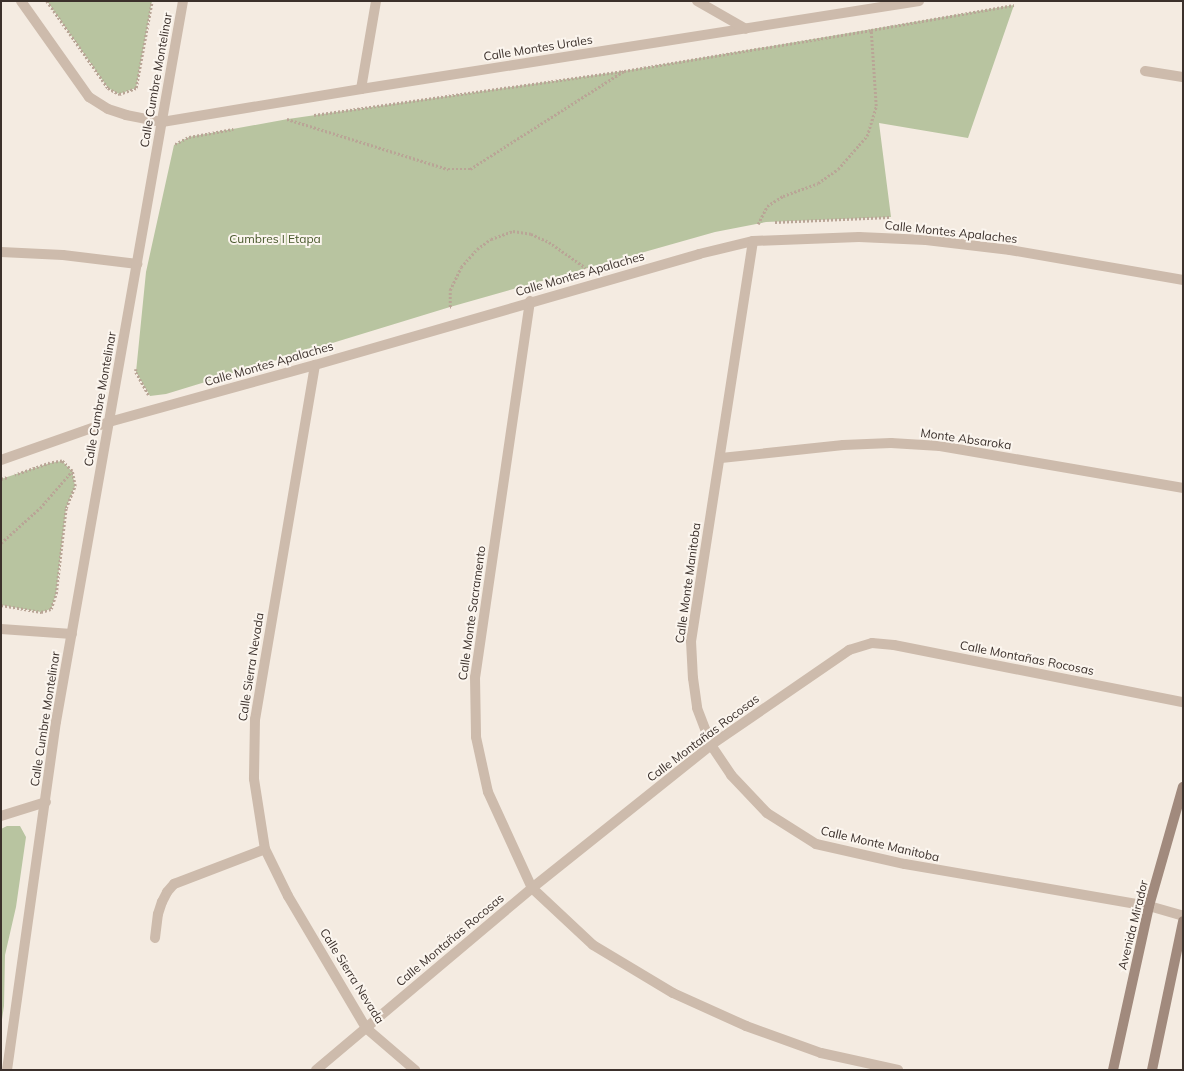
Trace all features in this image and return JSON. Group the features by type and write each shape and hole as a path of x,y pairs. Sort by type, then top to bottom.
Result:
{"main road":[{"name":"Avenida Mirador","path":"1113,1070 1149,906 1183,787"},
{"path":"1152,1070 1183,921"}],"street":[{"path":"21,1 90,97 108,109 126,115 162,122"},
{"name":"Calle Cumbre Montelinar","path":"7,1070 46,802 56,722 183,1"},
{"path":"361,89 376,1"},
{"path":"697,1 746,29"},
{"name":"Calle Montes Urales","path":"162,122 919,1"},
{"path":"1145,71 1183,77"},
{"name":"Calle Montes Apalaches","path":"1,460 109,422 315,365 530,301 699,254 753,241 859,237 926,240 1010,250 1183,280"},
{"name":"Calle Monte Manitoba","path":"753,241 692,641 693,678 697,708 711,745 731,775 767,813 816,844 905,864 1149,906 1183,916"},
{"path":"1,252 63,255 137,264"},
{"name":"Calle Monte Sacramento","path":"530,301 475,677 476,737 488,792 532,888 593,945 673,993 746,1026 821,1053 898,1070"},
{"name":"Calle Sierra Nevada","path":"315,365 255,719 254,780 265,849 288,896 366,1028 415,1070"},
{"name":"Monte Absaroka","path":"721,458 843,445 891,443 940,446 1183,488"},
{"path":"1,629 72,634"},
{"name":"Calle Montañas Rocosas","path":"316,1070 532,888 711,745 849,650 872,643 894,645 1183,702"},
{"name":"Calle Cumbre Montelinar","path":"1,816 46,802"},
{"path":"155,938 160,908 167,892 174,884 265,849"}],"path":[{"path":"47,1 108,88 119,94 136,88 152,1"},
{"path":"311,116 624,71 1014,5"},
{"path":"758,224 767,206 783,196 818,183 838,169 867,136 876,106 871,30"},
{"path":"288,119 448,169 470,170 624,71"},
{"path":"280,120 296,118"},
{"path":"174,145 189,137 234,128"},
{"path":"774,222 891,217"},
{"path":"751,225 766,222"},
{"path":"450,307 450,290 461,267 476,249 491,239 514,231 531,234 549,242 586,269"},
{"path":"578,271 593,266"},
{"path":"442,309 457,305"},
{"path":"137,364 136,372 150,396 155,395"},
{"path":"1,479 50,463 62,461 72,471 75,486 66,508 56,594 51,609 41,612 1,605"},
{"path":"1,543 40,508 72,471"}],"green space":[{"path":"47,1 152,1 136,88 119,94 108,88"},
{"name":"Cumbres I Etapa","path":"1014,5 968,138 879,123 891,217 766,222 715,232 450,307 166,394 150,396 136,372 146,272 174,145 189,137 288,119 624,71"},
{"path":"62,461 72,471 75,486 66,508 56,594 51,609 41,612 1,605 1,479 50,463"},
{"path":"7,826 20,826 26,837 16,907 5,955 4,1006 1,1026 1,829"}]}
